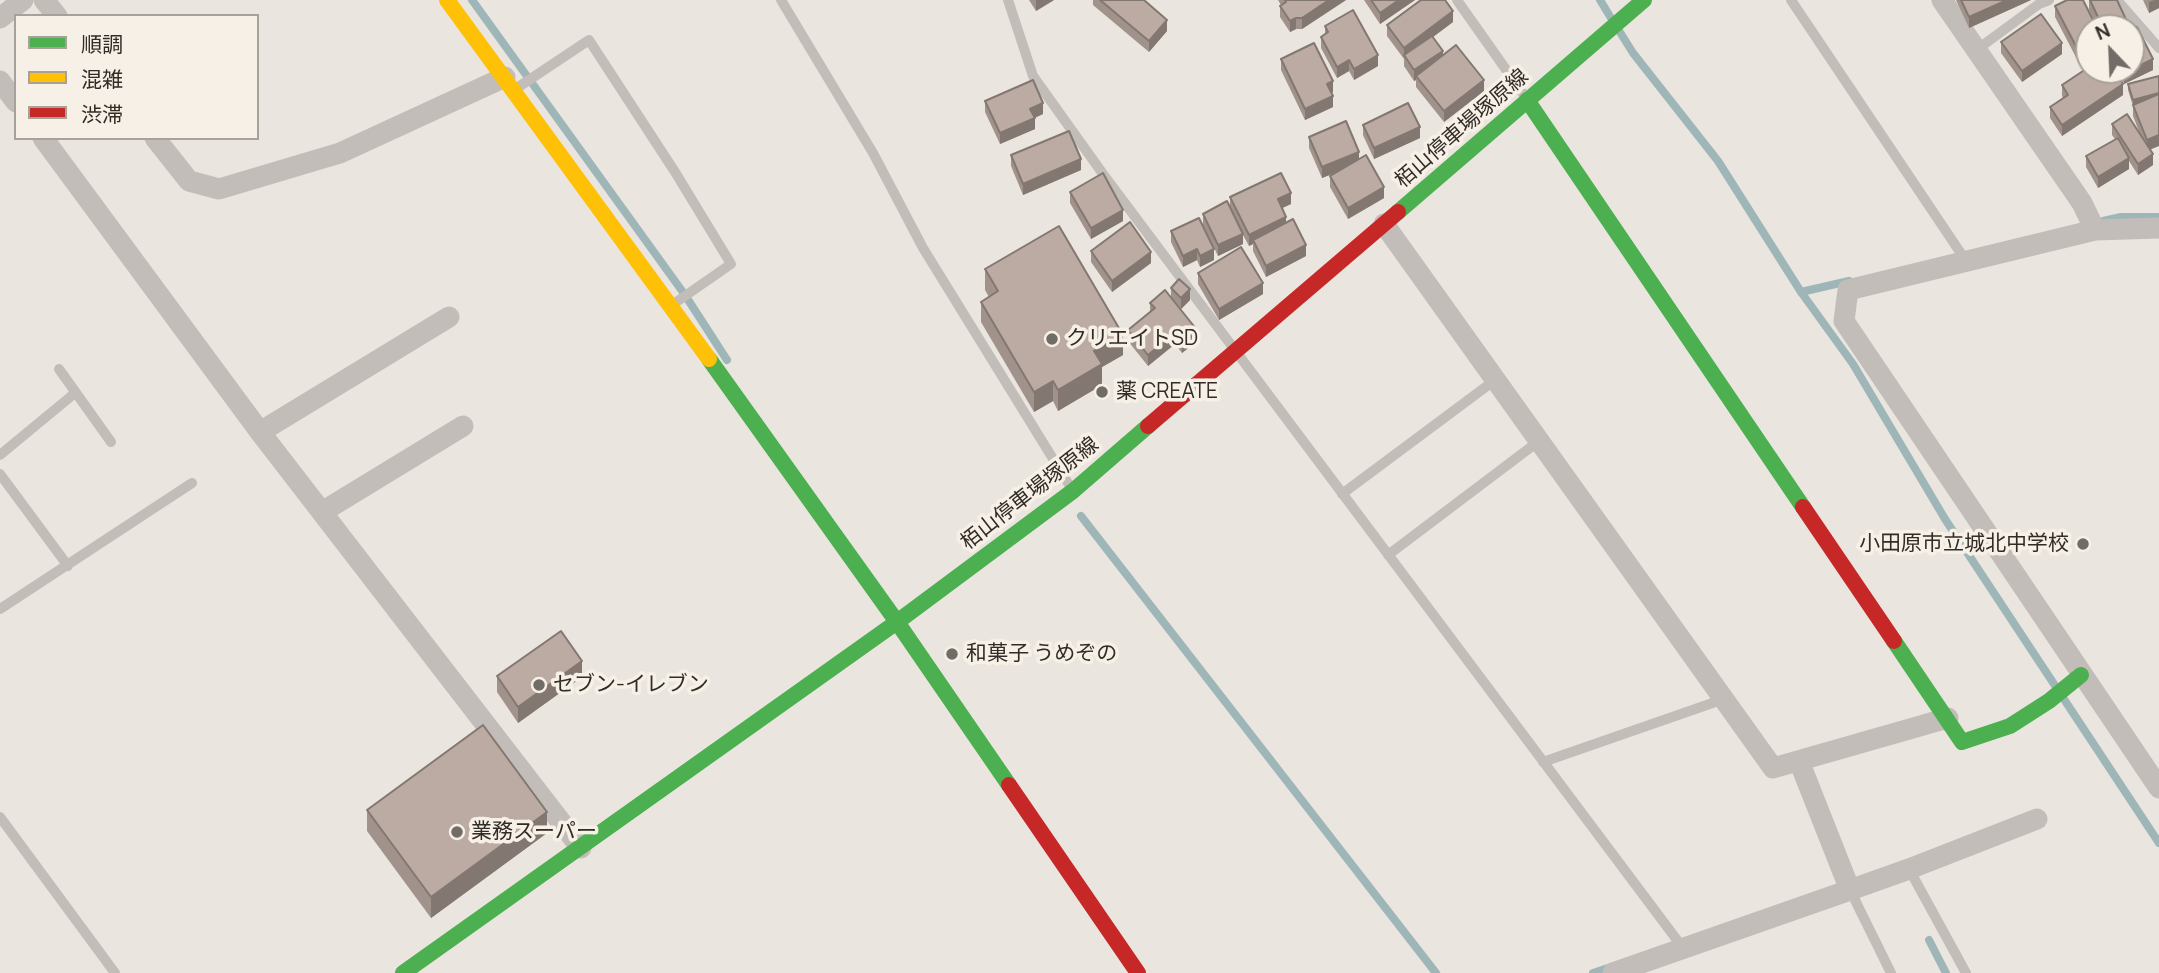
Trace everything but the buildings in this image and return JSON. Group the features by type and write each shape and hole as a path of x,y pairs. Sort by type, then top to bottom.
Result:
{"street":[{"path":"0,18 23,0"},
{"path":"44,0 55,14"},
{"path":"447,0 671,306 897,622 1139,973"},
{"name":"栢山停車場塚原線","path":"403,973 897,622 1073,491 1644,0"},
{"path":"1942,0 2082,203 2095,230"},
{"path":"0,81 14,99"},
{"path":"157,140 189,181 219,189 340,153 510,84"},
{"path":"1527,100 1962,742 2010,726 2049,701 2081,675"},
{"path":"44,140 260,432 581,848"},
{"path":"1384,224 1773,768 1948,718"},
{"path":"2159,228 2095,230 1848,290 1844,321 2159,788"},
{"path":"260,432 449,317"},
{"path":"322,512 463,426"},
{"path":"1800,761 1850,890"},
{"path":"1613,973 1909,869 2037,819"}],"lane":[{"path":"781,0 873,153 923,248 1073,491"},
{"path":"1009,0 1033,76 1234,351 1683,948"},
{"path":"1457,0 1527,100"},
{"path":"1791,0 1966,261"},
{"path":"1975,51 2039,4 2049,0"},
{"path":"2117,0 2159,48"},
{"path":"510,84 589,40 731,264 671,306"},
{"path":"59,369 111,442"},
{"path":"1342,494 1495,380"},
{"path":"0,455 75,393"},
{"path":"1388,555 1539,441"},
{"path":"0,474 68,566"},
{"path":"0,609 192,483"},
{"path":"1543,762 1724,699"},
{"path":"0,817 115,973"},
{"path":"1909,869 1966,973"},
{"path":"1850,890 1891,973"}],"waterway":[{"path":"472,0 685,295 727,360"},
{"path":"1600,0 1611,18"},
{"path":"1618,29 1633,53 1718,161 1801,292 1853,364 1945,519 2159,843"},
{"path":"2103,221 2121,217 2159,217"},
{"path":"1801,292 1849,281"},
{"path":"1081,516 1436,973"},
{"path":"1929,940 1946,973"},
{"path":"1593,973 1614,966"}],"traffic: fast":[{"path":"1398,212 1644,0"},
{"path":"1527,100 1803,507"},
{"path":"709,359 897,622 1009,785"},
{"path":"403,973 897,622 1073,491 1148,426"},
{"path":"1894,641 1962,742 2010,726 2049,701 2081,675"}],"traffic: slow":[{"path":"447,0 709,359"}],"traffic: jam":[{"path":"1148,426 1398,212"},
{"path":"1803,507 1894,641"},
{"path":"1009,785 1138,973"}],"place":[{"name":"クリエイトSD","path":"1052,339"},
{"name":"薬 CREATE","path":"1102,392"},
{"name":"小田原市立城北中学校","path":"2083,544"},
{"name":"和菓子 うめぞの","path":"952,654"},
{"name":"セブン-イレブン","path":"539,685"},
{"name":"業務スーパー","path":"457,832"}]}
